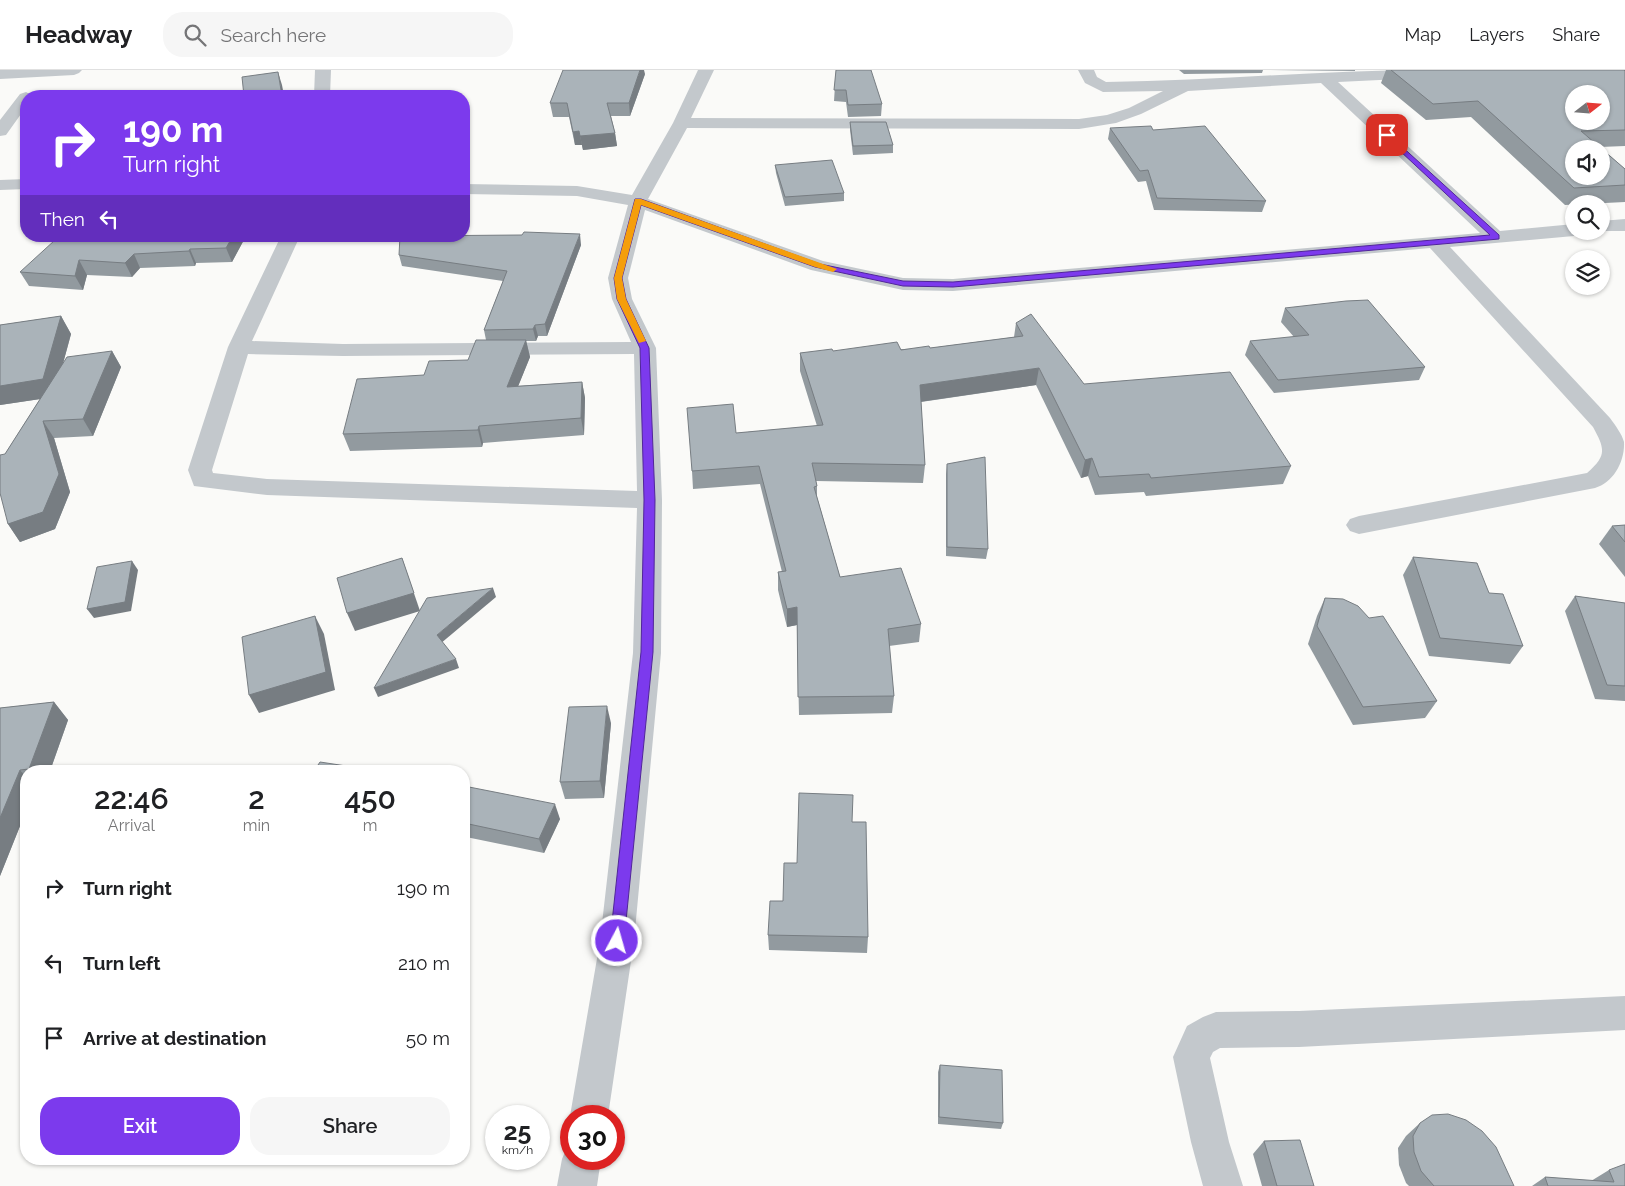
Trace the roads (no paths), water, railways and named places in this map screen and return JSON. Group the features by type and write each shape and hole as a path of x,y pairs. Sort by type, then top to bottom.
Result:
{"street":[{"path":"0,74 74,70"},
{"path":"322,90 323,70"},
{"path":"591,1105 617,941 647,652 650,500 645,348 622,299 618,278 638,201 681,123 706,70"},
{"path":"1086,70 1090,80 1103,86 1185,86 1435,73"},
{"path":"31,90 46,71"},
{"path":"1326,78 1496,237"},
{"path":"681,123 1080,124 1110,120 1135,111 1185,86"},
{"path":"0,131 20,105"},
{"path":"0,185 20,184"},
{"path":"470,190 577,191 638,201 818,266 903,284 953,285 1565,231"},
{"path":"1610,226 1625,225"},
{"path":"288,242 239,347 200,470 203,480 267,487 650,500"},
{"path":"1359,525 1595,480 1608,468 1616,454 1612,440 1602,424 1434,242"},
{"path":"239,347 343,350 645,348"},
{"path":"1223,1186 1210,1142 1191,1057 1200,1039 1216,1030 1299,1029 1625,1013"},
{"path":"578,1186 580,1170"}]}
